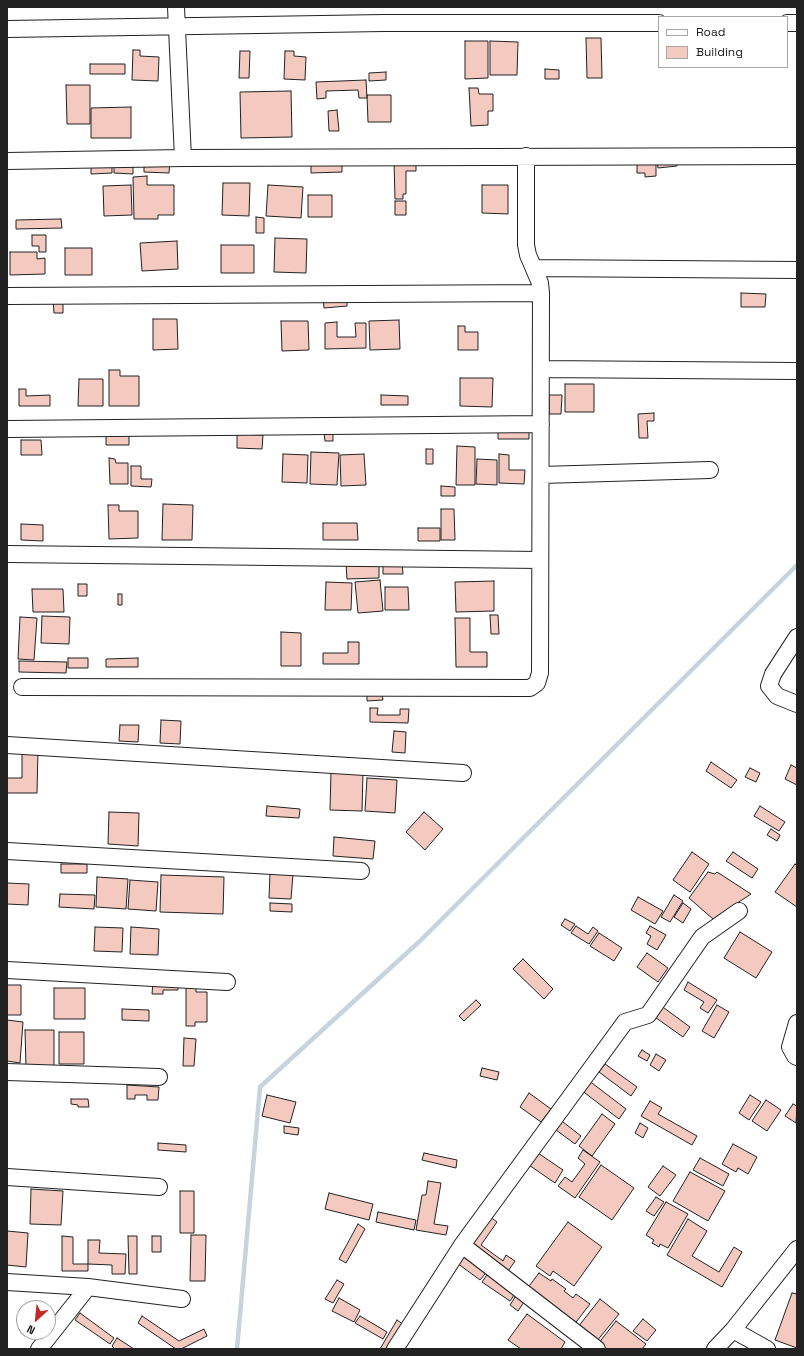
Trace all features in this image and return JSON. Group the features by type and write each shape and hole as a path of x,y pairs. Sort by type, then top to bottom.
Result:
{"street":[{"path":"176,7 183,158"},
{"path":"7,29 384,23 658,23"},
{"path":"22,687 530,688 537,683 540,674 541,293 540,282 528,255 526,245 526,156"},
{"path":"7,161 183,158 797,156"},
{"path":"534,268 797,270"},
{"path":"7,296 541,293"},
{"path":"541,369 797,370"},
{"path":"7,429 541,424"},
{"path":"541,475 710,470"},
{"path":"7,554 540,560"},
{"path":"797,637 773,674 769,686 777,696 797,704"},
{"path":"7,745 463,774"},
{"path":"7,852 361,871"},
{"path":"395,1349 462,1245 625,1022 648,1015 702,937 738,911"},
{"path":"7,970 227,982"},
{"path":"797,1023 790,1047 797,1057"},
{"path":"7,1072 159,1077"},
{"path":"7,1177 159,1187"},
{"path":"462,1245 597,1349"},
{"path":"715,1349 733,1330 797,1249"},
{"path":"7,1282 88,1287 182,1299"},
{"path":"39,1349 88,1287"},
{"path":"733,1330 767,1349"}],"building":[{"path":"586,38 601,38 602,78 587,78"},
{"path":"465,41 488,41 488,78 465,79"},
{"path":"490,41 518,42 517,75 490,75"},
{"path":"133,50 140,50 140,56 159,57 158,81 132,80"},
{"path":"240,51 250,51 249,78 239,78"},
{"path":"285,51 294,51 294,56 306,57 305,80 284,79"},
{"path":"90,64 125,64 125,74 90,74"},
{"path":"545,69 559,70 559,79 545,79"},
{"path":"386,72 386,80 369,81 369,73"},
{"path":"366,80 367,98 359,98 358,90 326,91 326,98 317,99 316,82"},
{"path":"66,85 90,85 90,124 67,124"},
{"path":"469,88 478,88 479,94 493,94 493,111 488,111 488,125 471,126"},
{"path":"291,91 292,137 241,138 240,92"},
{"path":"367,95 391,95 391,122 368,122"},
{"path":"131,107 131,138 91,138 91,108"},
{"path":"337,110 339,131 329,131 328,111"},
{"path":"677,159 677,166 658,168 657,161"},
{"path":"416,160 416,171 406,171 406,194 403,194 403,199 395,199 394,161"},
{"path":"144,161 170,161 169,173 144,172"},
{"path":"656,161 656,176 645,177 645,173 637,173 637,162"},
{"path":"91,163 112,163 112,173 91,174"},
{"path":"311,163 342,163 342,172 311,173"},
{"path":"114,164 133,165 133,174 114,173"},
{"path":"147,176 147,185 174,185 174,215 158,215 158,219 134,219 133,177"},
{"path":"223,183 250,183 249,216 222,215"},
{"path":"131,185 132,215 104,216 103,186"},
{"path":"268,185 303,187 301,218 266,216"},
{"path":"482,185 508,185 508,214 482,213"},
{"path":"308,195 332,195 332,217 308,217"},
{"path":"395,201 406,201 406,215 395,215"},
{"path":"256,217 264,218 264,233 256,233"},
{"path":"61,219 62,228 16,229 16,220"},
{"path":"32,235 46,235 46,252 39,252 39,246 32,246"},
{"path":"275,238 307,239 306,273 274,272"},
{"path":"177,241 178,269 142,271 140,243"},
{"path":"221,245 254,245 254,273 221,273"},
{"path":"65,248 92,248 92,275 65,275"},
{"path":"10,252 37,252 37,259 45,258 45,274 10,275"},
{"path":"741,293 766,294 765,307 741,307"},
{"path":"347,297 347,306 324,308 323,298"},
{"path":"63,299 63,313 54,313 53,300"},
{"path":"153,319 177,319 178,349 153,350"},
{"path":"399,320 400,349 370,350 369,321"},
{"path":"281,321 308,321 309,350 282,351"},
{"path":"337,322 337,337 356,337 355,323 366,323 366,348 325,349 325,323"},
{"path":"458,326 465,326 465,332 478,332 478,350 458,350"},
{"path":"109,370 120,370 120,376 139,376 139,406 109,406"},
{"path":"460,378 493,378 492,407 460,406"},
{"path":"79,379 103,379 103,406 78,406"},
{"path":"565,384 594,384 594,412 565,412"},
{"path":"19,389 26,389 26,396 50,395 50,406 19,406"},
{"path":"381,395 408,396 408,405 381,405"},
{"path":"549,395 562,395 561,414 549,414"},
{"path":"654,413 654,421 647,421 648,438 639,438 638,414"},
{"path":"498,431 529,431 529,439 498,439"},
{"path":"106,432 129,432 129,445 106,445"},
{"path":"324,433 333,433 333,441 325,441"},
{"path":"237,434 263,435 262,449 237,448"},
{"path":"21,440 41,440 42,455 21,455"},
{"path":"457,446 475,447 475,485 456,485"},
{"path":"426,449 433,449 433,464 426,464"},
{"path":"311,452 339,453 337,485 310,484"},
{"path":"283,454 308,455 307,483 282,482"},
{"path":"364,454 366,485 341,486 340,455"},
{"path":"499,454 509,455 509,470 525,470 524,484 499,483"},
{"path":"109,458 115,459 116,463 128,463 128,484 110,484"},
{"path":"477,459 497,460 497,485 476,484"},
{"path":"131,466 141,466 141,479 152,479 151,487 131,486"},
{"path":"441,486 455,487 455,496 441,496"},
{"path":"163,504 193,505 192,540 162,540"},
{"path":"108,505 119,505 119,511 138,511 138,538 109,539"},
{"path":"441,509 454,509 455,540 441,540"},
{"path":"323,523 357,523 358,540 323,540"},
{"path":"21,524 43,525 43,541 21,540"},
{"path":"418,528 440,528 440,541 418,541"},
{"path":"383,562 402,562 403,574 383,574"},
{"path":"379,563 379,578 347,579 346,564"},
{"path":"380,580 383,611 358,613 355,582"},
{"path":"494,581 494,611 456,612 455,582"},
{"path":"326,582 352,583 351,610 325,610"},
{"path":"78,584 87,584 87,596 78,596"},
{"path":"385,587 408,587 409,610 385,610"},
{"path":"32,589 63,589 64,612 33,612"},
{"path":"118,594 122,594 122,605 118,605"},
{"path":"490,615 498,615 499,634 491,634"},
{"path":"42,616 70,617 69,644 41,643"},
{"path":"20,617 37,618 34,660 18,659"},
{"path":"455,618 470,618 470,652 487,652 487,667 456,667"},
{"path":"281,632 301,633 301,666 281,666"},
{"path":"348,642 359,642 359,664 323,664 323,653 348,653"},
{"path":"68,658 88,658 88,668 68,668"},
{"path":"138,658 138,667 106,667 106,659"},
{"path":"19,661 67,662 66,673 19,672"},
{"path":"367,693 382,693 383,700 367,701"},
{"path":"370,708 378,708 377,715 400,715 400,709 409,709 408,723 370,722"},
{"path":"161,720 181,721 180,744 160,743"},
{"path":"120,725 139,725 138,742 119,741"},
{"path":"394,731 406,732 405,753 392,752"},
{"path":"22,750 38,750 37,793 7,793 7,778 22,778"},
{"path":"711,762 737,780 731,788 706,771"},
{"path":"791,765 797,768 797,785 785,779"},
{"path":"750,768 760,773 756,782 745,777"},
{"path":"331,771 363,772 362,811 330,810"},
{"path":"367,778 397,780 395,813 365,811"},
{"path":"267,806 300,809 299,818 266,816"},
{"path":"760,806 785,822 779,831 754,816"},
{"path":"109,812 139,813 138,846 108,844"},
{"path":"424,812 443,829 425,850 406,832"},
{"path":"771,829 780,835 777,841 767,835"},
{"path":"334,837 375,841 373,859 333,856"},
{"path":"692,852 709,864 690,892 673,880"},
{"path":"733,852 758,869 752,878 726,861"},
{"path":"61,864 87,864 87,873 61,873"},
{"path":"795,864 797,866 797,907 775,892"},
{"path":"708,872 715,874 717,872 751,894 713,919 689,898"},
{"path":"270,873 293,874 291,899 269,898"},
{"path":"161,875 224,877 223,914 160,912"},
{"path":"97,877 128,879 126,909 96,907"},
{"path":"130,880 158,882 156,911 128,909"},
{"path":"7,883 29,884 28,905 7,904"},
{"path":"60,894 95,895 94,909 59,907"},
{"path":"674,895 683,901 670,922 661,917"},
{"path":"638,897 663,911 655,924 631,910"},
{"path":"270,903 292,904 292,912 270,911"},
{"path":"683,903 691,909 683,923 674,917"},
{"path":"565,919 575,924 570,931 561,925"},
{"path":"576,926 588,934 593,927 598,931 589,944 571,933"},
{"path":"650,926 666,935 657,950 647,944 651,936 646,933"},
{"path":"95,927 123,928 122,952 94,951"},
{"path":"131,927 159,929 158,955 130,954"},
{"path":"740,932 772,952 756,978 724,958"},
{"path":"599,933 622,948 614,961 590,946"},
{"path":"647,953 668,968 658,982 637,967"},
{"path":"523,959 553,989 544,999 513,969"},
{"path":"153,982 178,984 178,990 163,990 163,994 152,994"},
{"path":"688,982 717,1000 708,1013 700,1008 704,1002 684,990"},
{"path":"7,985 21,985 21,1015 7,1015"},
{"path":"186,985 196,985 196,992 207,992 207,1022 195,1022 195,1026 186,1026"},
{"path":"54,988 85,988 85,1019 54,1019"},
{"path":"476,1000 481,1005 464,1021 459,1016"},
{"path":"660,1005 690,1027 683,1037 652,1015"},
{"path":"717,1005 729,1012 714,1038 702,1031"},
{"path":"122,1009 149,1010 149,1021 122,1020"},
{"path":"7,1020 23,1022 20,1063 7,1061"},
{"path":"25,1030 54,1030 54,1067 26,1067"},
{"path":"59,1032 84,1032 84,1064 59,1064"},
{"path":"184,1038 196,1039 194,1066 183,1066"},
{"path":"642,1050 650,1055 647,1061 638,1056"},
{"path":"656,1054 666,1060 659,1071 650,1065"},
{"path":"605,1064 637,1087 631,1096 599,1072"},
{"path":"482,1068 499,1072 497,1080 480,1076"},
{"path":"588,1080 626,1109 619,1119 581,1090"},
{"path":"127,1085 159,1087 158,1100 147,1100 147,1095 135,1095 135,1099 127,1099"},
{"path":"529,1093 551,1109 541,1122 520,1107"},
{"path":"267,1095 296,1102 290,1123 262,1116"},
{"path":"750,1095 761,1102 749,1120 739,1113"},
{"path":"71,1099 88,1099 89,1107 78,1107 78,1105 71,1104"},
{"path":"766,1100 781,1110 767,1131 752,1121"},
{"path":"650,1101 662,1108 658,1114 697,1136 692,1145 641,1116"},
{"path":"793,1104 797,1106 796,1123 785,1116"},
{"path":"602,1114 615,1124 592,1156 579,1146"},
{"path":"558,1118 581,1136 575,1144 552,1127"},
{"path":"640,1123 648,1128 643,1138 635,1133"},
{"path":"284,1126 299,1128 298,1135 284,1133"},
{"path":"158,1143 186,1145 186,1152 158,1150"},
{"path":"733,1144 757,1157 748,1174 738,1168 736,1172 722,1164"},
{"path":"583,1150 600,1162 575,1198 558,1186 565,1177 572,1182 585,1164 578,1158"},
{"path":"535,1151 563,1170 555,1183 526,1163"},
{"path":"424,1153 457,1160 456,1168 422,1160"},
{"path":"700,1158 729,1174 723,1186 693,1170"},
{"path":"601,1165 634,1188 612,1220 579,1197"},
{"path":"663,1166 676,1175 660,1196 648,1187"},
{"path":"690,1172 725,1191 708,1221 673,1201"},
{"path":"428,1181 441,1183 434,1224 448,1226 446,1235 416,1230 422,1195 426,1195"},
{"path":"31,1189 63,1191 61,1225 30,1224"},
{"path":"180,1191 194,1191 194,1233 180,1233"},
{"path":"329,1193 373,1204 369,1220 325,1209"},
{"path":"656,1197 664,1202 654,1216 646,1211"},
{"path":"666,1202 688,1214 668,1248 660,1244 659,1247 652,1243 654,1240 646,1235"},
{"path":"378,1212 416,1220 414,1230 376,1222"},
{"path":"489,1216 497,1222 481,1245 503,1261 506,1255 515,1261 506,1274 467,1247"},
{"path":"688,1219 707,1231 692,1256 719,1272 734,1247 742,1252 722,1287 667,1255"},
{"path":"568,1222 602,1247 574,1286 553,1271 550,1276 536,1266"},
{"path":"358,1224 365,1229 346,1263 339,1259"},
{"path":"7,1231 28,1233 26,1267 7,1265"},
{"path":"191,1235 206,1235 205,1281 190,1281"},
{"path":"62,1236 73,1237 73,1264 88,1264 88,1271 62,1271"},
{"path":"128,1236 137,1236 137,1274 129,1274"},
{"path":"152,1236 161,1236 161,1252 152,1252"},
{"path":"88,1240 100,1240 99,1253 126,1254 125,1274 112,1274 112,1265 88,1264"},
{"path":"465,1252 489,1269 480,1280 457,1263"},
{"path":"489,1272 517,1291 510,1301 482,1282"},
{"path":"539,1273 551,1281 552,1279 566,1289 564,1291 573,1298 576,1294 590,1304 573,1326 526,1290"},
{"path":"337,1280 344,1284 333,1303 325,1299"},
{"path":"792,1293 797,1294 797,1348 775,1340"},
{"path":"517,1294 526,1299 518,1311 510,1305"},
{"path":"339,1298 360,1310 354,1322 332,1311"},
{"path":"600,1299 619,1314 596,1342 578,1327"},
{"path":"80,1313 114,1338 110,1344 75,1320"},
{"path":"527,1314 565,1342 561,1349 521,1349 508,1340"},
{"path":"142,1316 179,1341 204,1329 207,1336 181,1349 176,1349 138,1323"},
{"path":"360,1316 387,1332 383,1339 355,1323"},
{"path":"643,1319 656,1330 647,1341 633,1331"},
{"path":"397,1320 404,1325 390,1349 380,1349"},
{"path":"616,1321 646,1344 642,1349 604,1349 598,1344"},
{"path":"117,1338 134,1349 115,1349 112,1346"}],"waterway":[{"path":"237,1349 260,1087 421,940 797,565"}]}
